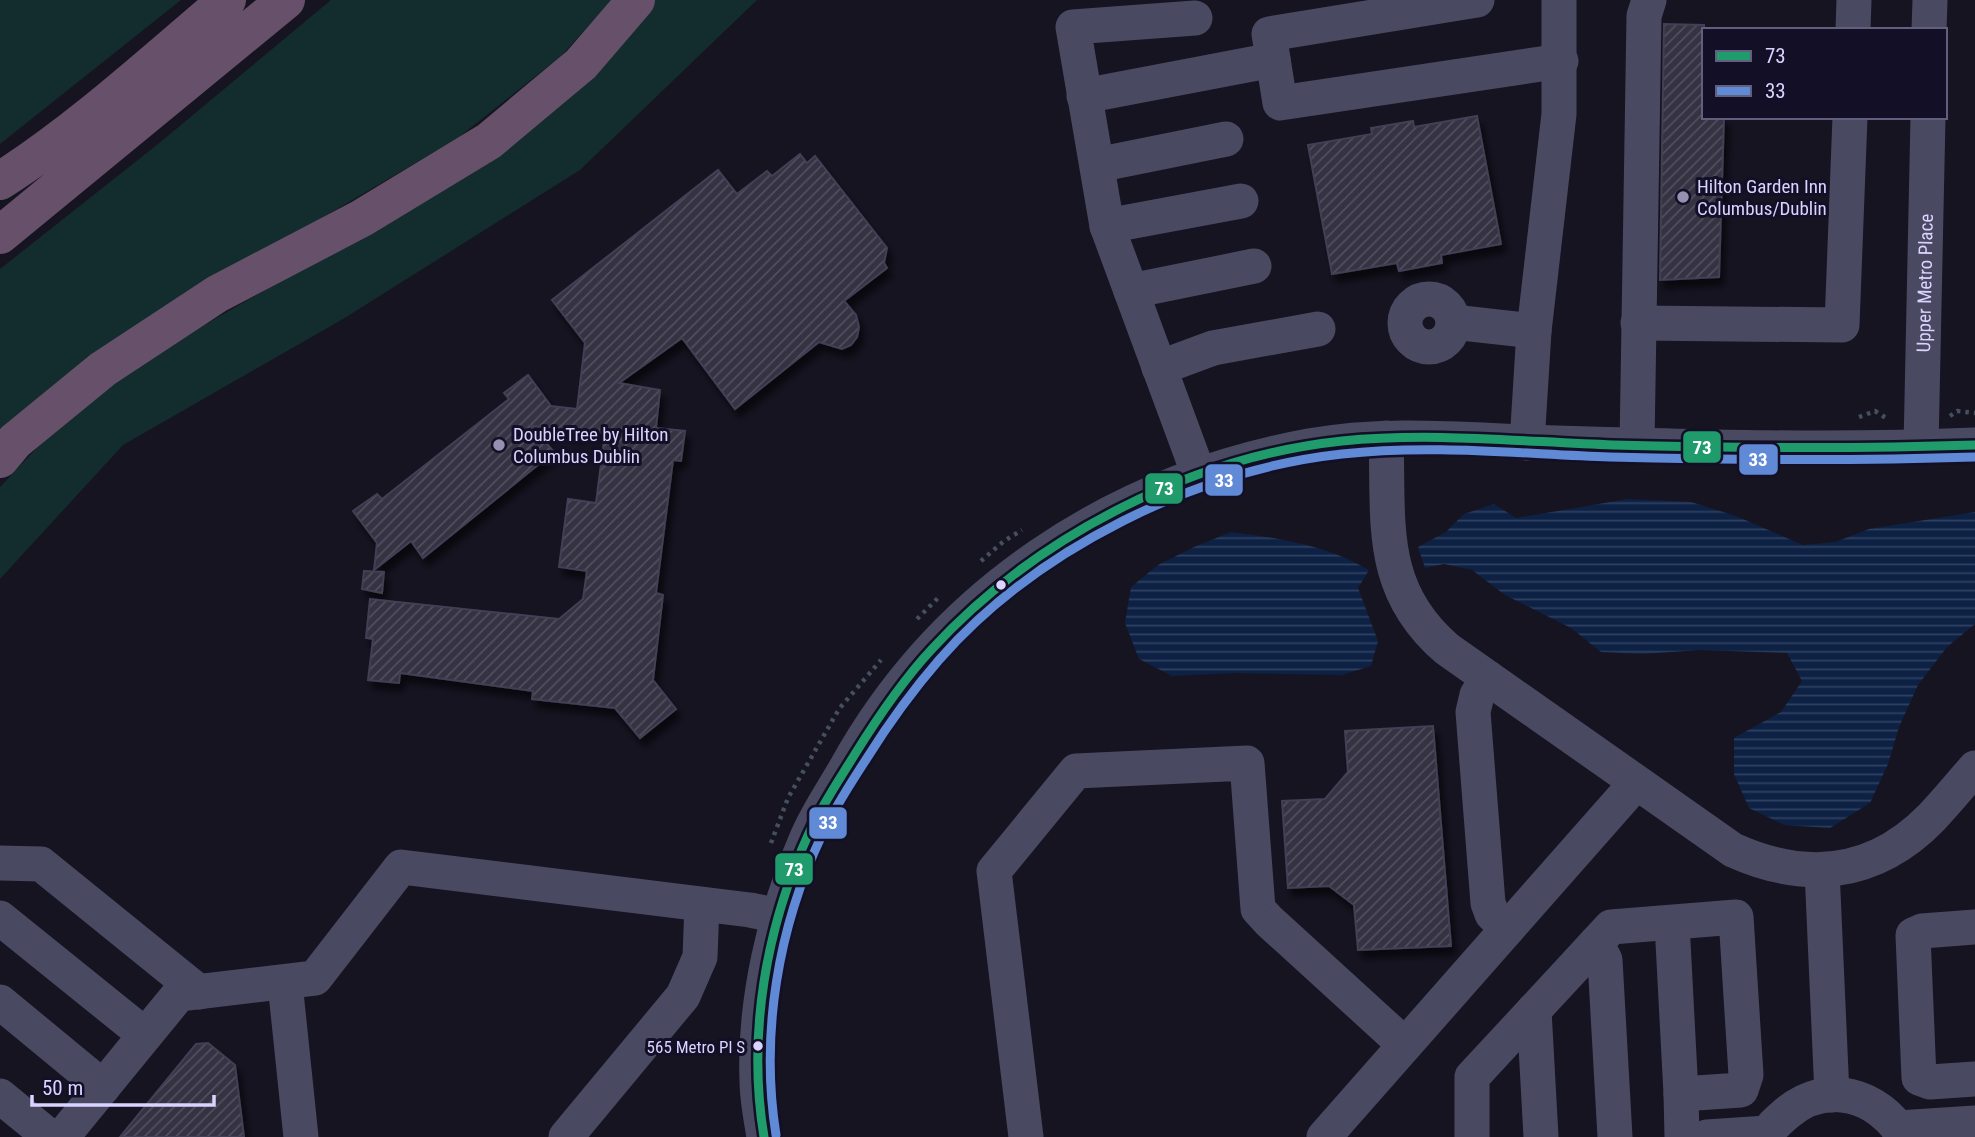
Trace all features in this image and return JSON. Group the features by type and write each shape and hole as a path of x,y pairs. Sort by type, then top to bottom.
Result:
{"highway":[{"path":"0,181 26,164 135,79 227,0"},
{"path":"0,235 286,0"},
{"path":"0,459 15,441 103,369 217,294 362,218 489,141 580,64 636,0"}],"street":[{"path":"1477,0 1269,34 1280,103 1561,61"},
{"path":"1527,443 1534,331 1559,114 1559,0"},
{"path":"1637,446 1644,16 1649,0"},
{"path":"1853,28 1854,0"},
{"path":"1930,0 1930,28"},
{"path":"1195,18 1073,27 1107,226 1199,475"},
{"path":"1084,96 1273,61"},
{"path":"1638,323 1842,325 1850,119"},
{"name":"Upper Metro Place","path":"1922,432 1928,119"},
{"path":"1097,165 1226,139"},
{"path":"1107,226 1241,201"},
{"path":"1130,291 1254,266"},
{"path":"1452,322 1534,331"},
{"path":"1159,368 1213,348 1318,329"},
{"path":"764,1137 757,1082 757,1042 768,958 779,916 807,837 868,728 912,670 958,620 1001,582 1060,541 1148,496 1199,475 1312,445 1385,438 1432,438 1637,446 1922,432 1975,445"},
{"path":"1385,438 1389,543 1396,579 1413,613 1431,635 1733,850 1759,862 1788,869 1843,869 1864,863 1905,840 1930,819 1975,768"},
{"path":"1488,678 1477,695 1473,712 1488,903 1492,914 1508,928"},
{"path":"1027,1137 994,871 1076,771 1247,763 1258,909 1405,1045"},
{"path":"1324,1137 1636,783"},
{"path":"0,863 41,864 199,992"},
{"path":"62,1137 179,994 315,978 401,867 779,916"},
{"path":"1822,870 1832,1095"},
{"path":"566,1137 683,996 699,957 702,905"},
{"path":"0,918 145,1035"},
{"path":"1472,1137 1472,1077 1611,928 1736,918 1746,1075 1741,1090 1681,1094"},
{"path":"1672,923 1682,1137"},
{"path":"1975,928 1923,931 1913,935 1919,1078 1930,1083 1975,1079"},
{"path":"1596,943 1605,960 1615,1137"},
{"path":"285,983 301,1137"},
{"path":"0,1002 103,1087"},
{"path":"1534,1010 1542,1137"},
{"path":"1707,1137 1766,1135 1796,1105 1819,1096 1844,1094 1868,1101 1889,1115 1901,1132 1975,1123"},
{"path":"0,1096 50,1137"}],"path":[{"path":"1857,418 1875,411 1889,420 1922,432 1952,416 1956,411 1975,413"},
{"path":"974,567 1004,541 1027,526"},
{"path":"916,620 945,593"},
{"path":"768,851 788,798 839,709 882,659"}],"green space":[{"path":"0,0 181,0 0,144"},
{"path":"331,0 612,0 561,56 458,138 320,219 0,437 0,269 158,144"},
{"path":"654,0 757,0 580,170 343,319 123,445 0,579 0,487 64,419 167,346 463,178"}],"water":[{"path":"1628,499 1691,502 1736,516 1803,545 1835,542 1869,529 1975,512 1975,624 1947,647 1918,685 1870,803 1830,828 1784,825 1749,808 1734,774 1734,738 1781,712 1802,681 1787,653 1700,650 1643,654 1601,652 1571,628 1505,595 1472,570 1444,564 1425,568 1418,547 1446,532 1464,514 1494,504 1516,518"},
{"path":"1231,532 1285,540 1320,549 1369,570 1358,588 1378,641 1371,666 1342,675 1234,673 1172,676 1139,659 1125,623 1131,587 1158,565"}],"building":[{"name":"Hilton Garden Inn Columbus/Dublin","path":"1664,24 1704,25 1702,119 1724,119 1719,277 1660,280"},
{"path":"1477,116 1501,244 1441,255 1442,263 1399,271 1397,263 1332,274 1308,145 1372,134 1371,128 1413,121 1414,127"},
{"name":"DoubleTree by Hilton Columbus Dublin","path":"800,154 807,163 815,156 887,248 884,263 887,268 844,301 856,315 859,327 857,337 851,345 842,349 819,342 735,409 682,338 619,383 660,390 656,428 685,431 681,461 673,460 656,593 663,595 653,680 676,709 640,738 615,708 532,699 533,691 400,673 399,683 368,680 373,639 366,638 370,599 559,619 583,599 587,571 559,567 568,499 596,503 605,433 581,430 574,436 575,430 531,426 554,452 423,558 411,541 374,570 377,543 353,511 377,494 382,499 509,399 504,393 528,375 551,406 577,409 585,343 552,300 718,170 737,194 767,171 772,176"},
{"path":"364,571 384,572 382,593 362,589"},
{"path":"1433,726 1451,946 1358,950 1354,905 1329,886 1288,888 1282,801 1325,799 1348,772 1345,731"},
{"path":"208,1043 235,1065 244,1137 120,1137 196,1044"}],"transit line":[{"name":"73","path":"764,1137 758,1059 764,982 781,906 814,823 873,726 921,661 973,609 1018,572 1067,538 1119,509 1173,484 1229,464 1285,450 1342,441 1410,437 1704,447 1975,445"},
{"name":"33","path":"776,1135 770,1058 776,982 794,906 827,825 843,796 910,695 978,620 1022,583 1071,550 1122,521 1231,477 1287,463 1375,451 1442,450 1701,459 1975,457"}],"place":[{"name":"Hilton Garden Inn Columbus/Dublin","path":"1683,197"},
{"name":"DoubleTree by Hilton Columbus Dublin","path":"499,445"},
{"name":"565 Metro Pl S","path":"758,1046"}]}
